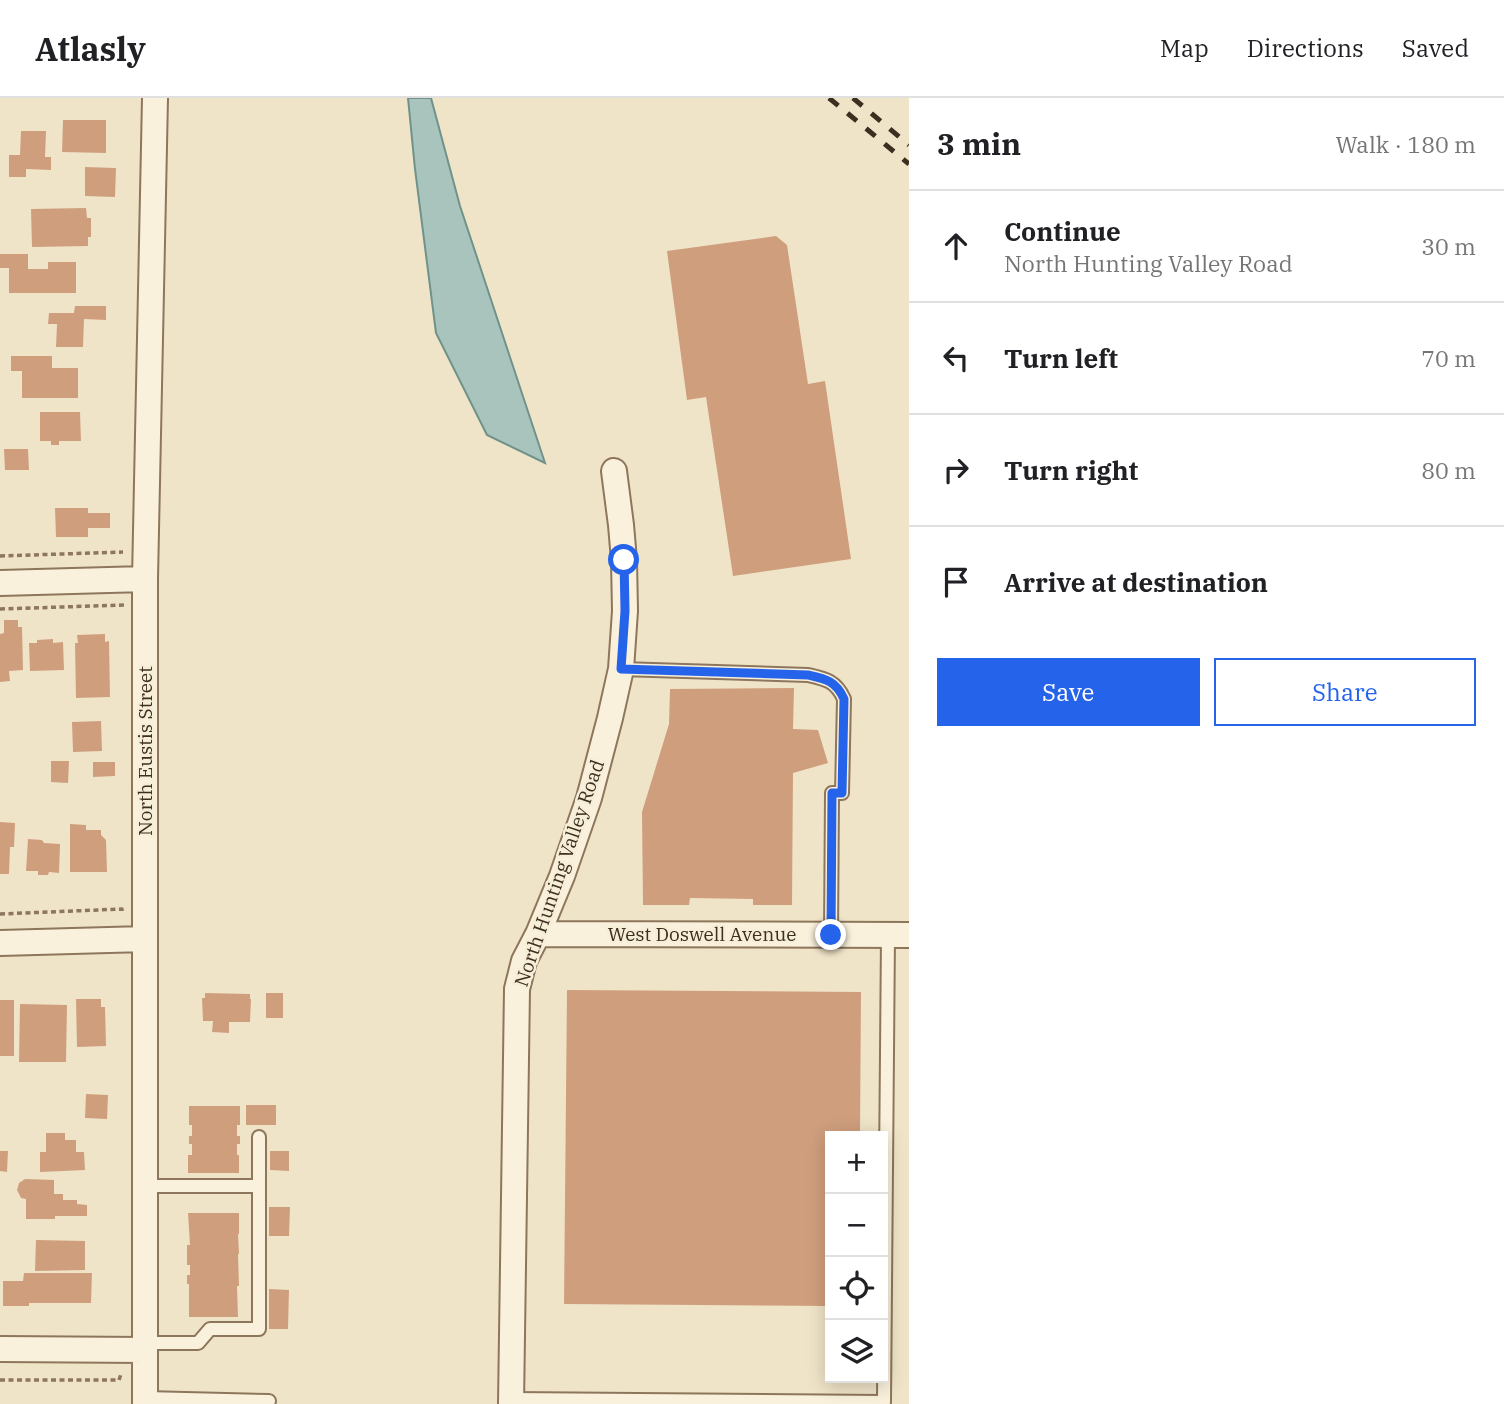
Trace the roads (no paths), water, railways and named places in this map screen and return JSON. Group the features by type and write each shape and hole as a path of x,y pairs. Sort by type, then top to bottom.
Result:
{"street":[{"name":"North Eustis Street","path":"145,1401 145,579 155,98"},
{"name":"North Hunting Valley Road","path":"511,1402 517,989 524,961 562,876 589,798 621,669 625,611 624,560 614,471"},
{"path":"0,583 145,579"},
{"name":"West Doswell Avenue","path":"538,934 898,935"},
{"path":"0,943 145,939"},
{"path":"0,1349 145,1347"}],"lane":[{"path":"621,669 808,675 825,678 839,688 844,699 842,793 832,793 831,935"},
{"path":"511,1402 884,1402 898,935"},
{"path":"145,1347 198,1343 210,1329 259,1329 259,1137"},
{"path":"145,1186 259,1186"},
{"path":"145,1401 268,1401"}],"water":[{"path":"408,98 431,98 460,206 545,463 487,435 436,333"}],"railway":[{"path":"829,98 909,164"},
{"path":"853,98 909,145"}]}
